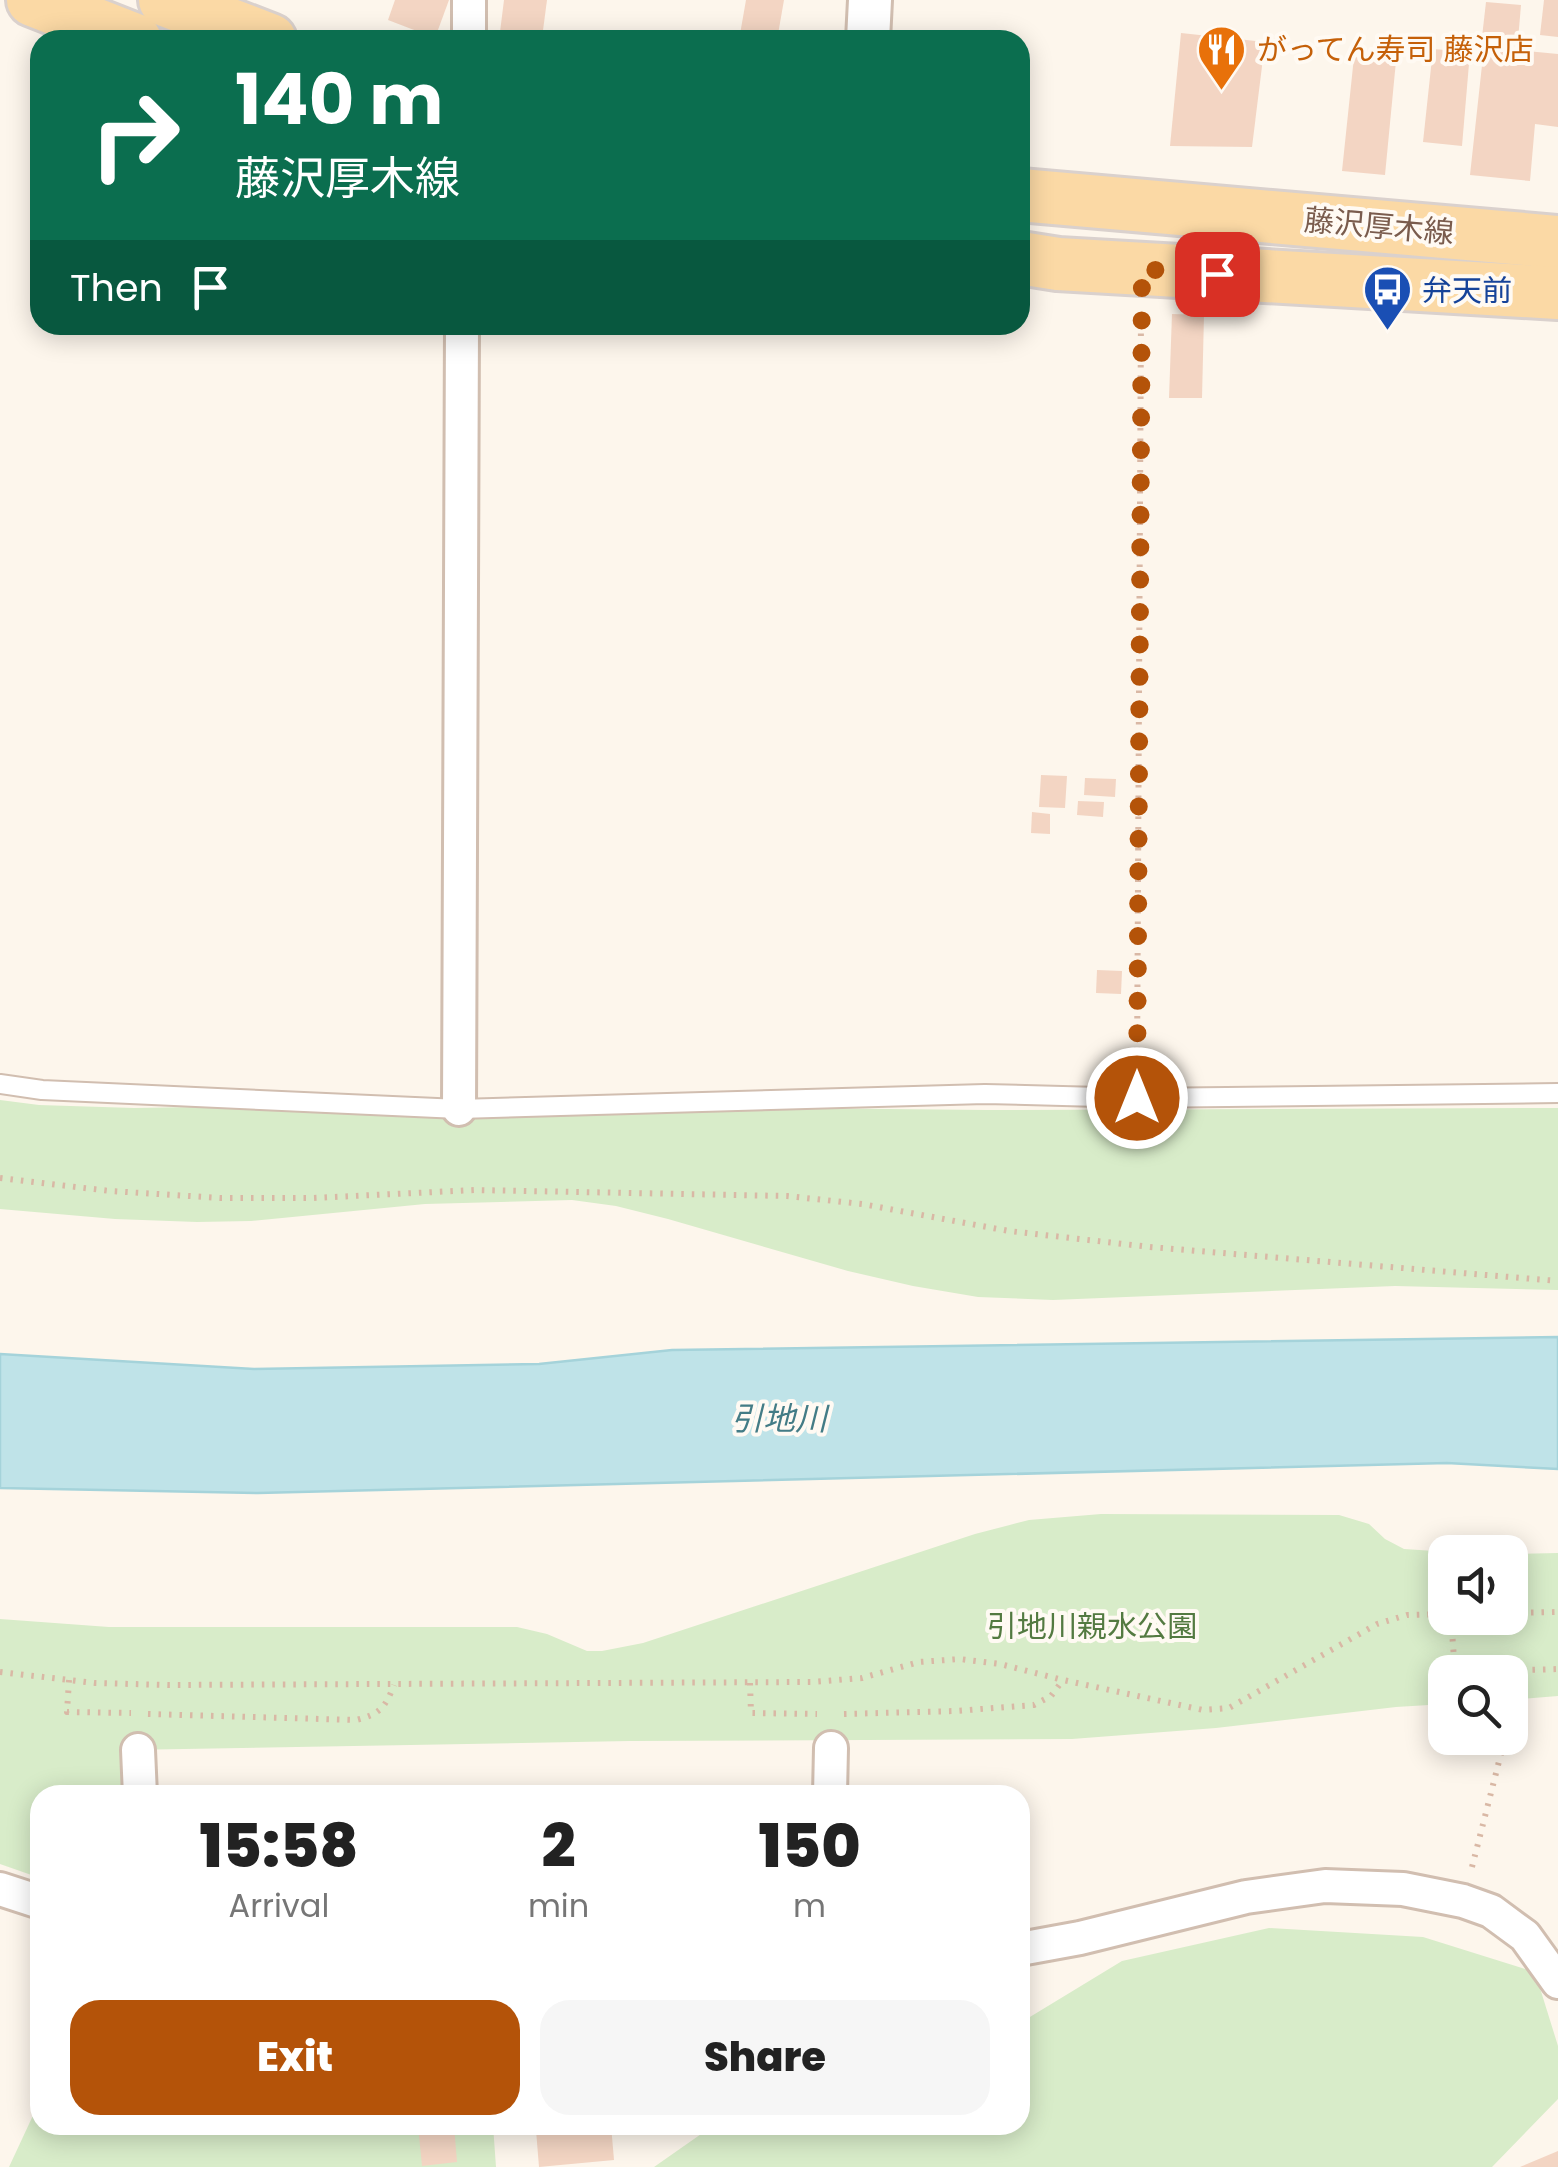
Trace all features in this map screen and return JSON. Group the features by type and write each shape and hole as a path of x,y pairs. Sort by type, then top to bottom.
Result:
{"main road":[{"path":"33,0 110,30"},
{"path":"165,0 244,30"},
{"name":"藤沢厚木線","path":"1030,196 1558,242"},
{"name":"藤沢厚木線","path":"1030,260 1558,293"}],"street":[{"path":"469,0 469,30"},
{"path":"868,30 870,0"},
{"path":"460,1108 462,335"},
{"path":"830,1748 830,1785"},
{"path":"138,1750 140,1785"},
{"path":"1030,1946 1080,1938 1246,1897 1326,1886 1404,1889 1464,1900 1491,1910 1524,1936 1558,1982"},
{"path":"0,1889 30,1899"}],"lane":[{"path":"0,1084 42,1090 460,1108 985,1094 1137,1098 1558,1093"}],"path":[{"path":"1137,1098 1142,269"},
{"path":"0,1178 110,1192 269,1199 474,1190 787,1196 862,1204 1010,1231 1150,1247 1558,1281"},
{"path":"1528,1613 1558,1612"},
{"path":"0,1672 95,1683 168,1686 750,1684 862,1678 919,1662 960,1659 1000,1664 1203,1710 1229,1708 1377,1624 1407,1615 1428,1614"},
{"path":"1528,1670 1558,1669"},
{"path":"69,1680 67,1712 356,1720 374,1715 387,1703 394,1685"},
{"path":"750,1684 751,1713 831,1714 1034,1705 1051,1696 1063,1680"},
{"path":"1464,1900 1501,1755"}],"green space":[{"path":"0,1100 134,1108 380,1104 987,1110 1558,1108 1558,1290 1395,1286 1053,1300 978,1297 848,1271 668,1219 572,1200 425,1204 251,1221 197,1222 0,1209"},
{"name":"引地川親水公園","path":"1101,1514 1339,1515 1369,1524 1404,1549 1428,1551 1428,1635 1528,1635 1528,1554 1558,1553 1558,1696 1528,1698 1528,1655 1428,1655 1428,1705 1072,1739 630,1741 126,1750 127,1785 30,1785 30,1874 0,1864 0,1619 109,1627 517,1627 547,1634 587,1651 602,1651 643,1643 975,1534 1029,1520"},
{"path":"1269,1928 1423,1937 1535,1972 1558,2046 1558,2099 1492,2167 654,2167 700,2135 1030,2135 1030,2017 1122,1961"},
{"path":"30,2122 30,2135 494,2135 496,2167 9,2167"}],"water":[{"name":"引地川","path":"1558,1337 1558,1469 1447,1463 258,1493 0,1488 0,1354 254,1369 539,1364 672,1350"}],"building":[{"path":"395,0 449,0 438,30 414,30 388,20"},
{"path":"504,0 547,0 543,30 500,30"},
{"path":"746,0 784,0 779,30 741,30"},
{"path":"1544,0 1558,0 1558,37 1540,35"},
{"path":"1486,2 1521,5 1518,40 1482,37"},
{"path":"1181,33 1265,42 1252,147 1170,146"},
{"path":"1484,47 1558,54 1558,127 1535,124 1530,181 1470,175"},
{"path":"1433,49 1470,52 1462,146 1423,142"},
{"path":"1354,57 1396,61 1385,175 1342,171"},
{"path":"1172,314 1204,315 1202,398 1169,398"},
{"path":"1041,775 1067,776 1065,808 1039,807"},
{"path":"1085,778 1116,779 1115,797 1084,795"},
{"path":"1078,801 1104,802 1103,817 1077,815"},
{"path":"1032,812 1050,814 1050,834 1031,833"},
{"path":"1097,970 1122,971 1121,994 1096,993"},
{"path":"419,2135 455,2135 457,2162 422,2166"},
{"path":"536,2135 612,2135 614,2160 539,2167"},
{"path":"1558,2151 1558,2167 1520,2167"}],"place":[{"name":"がってん寿司 藤沢店","path":"1222,92"},
{"name":"弁天前","path":"1387,332"}],"route":[{"path":"1137,1098 1142,269 1217,274"}]}
